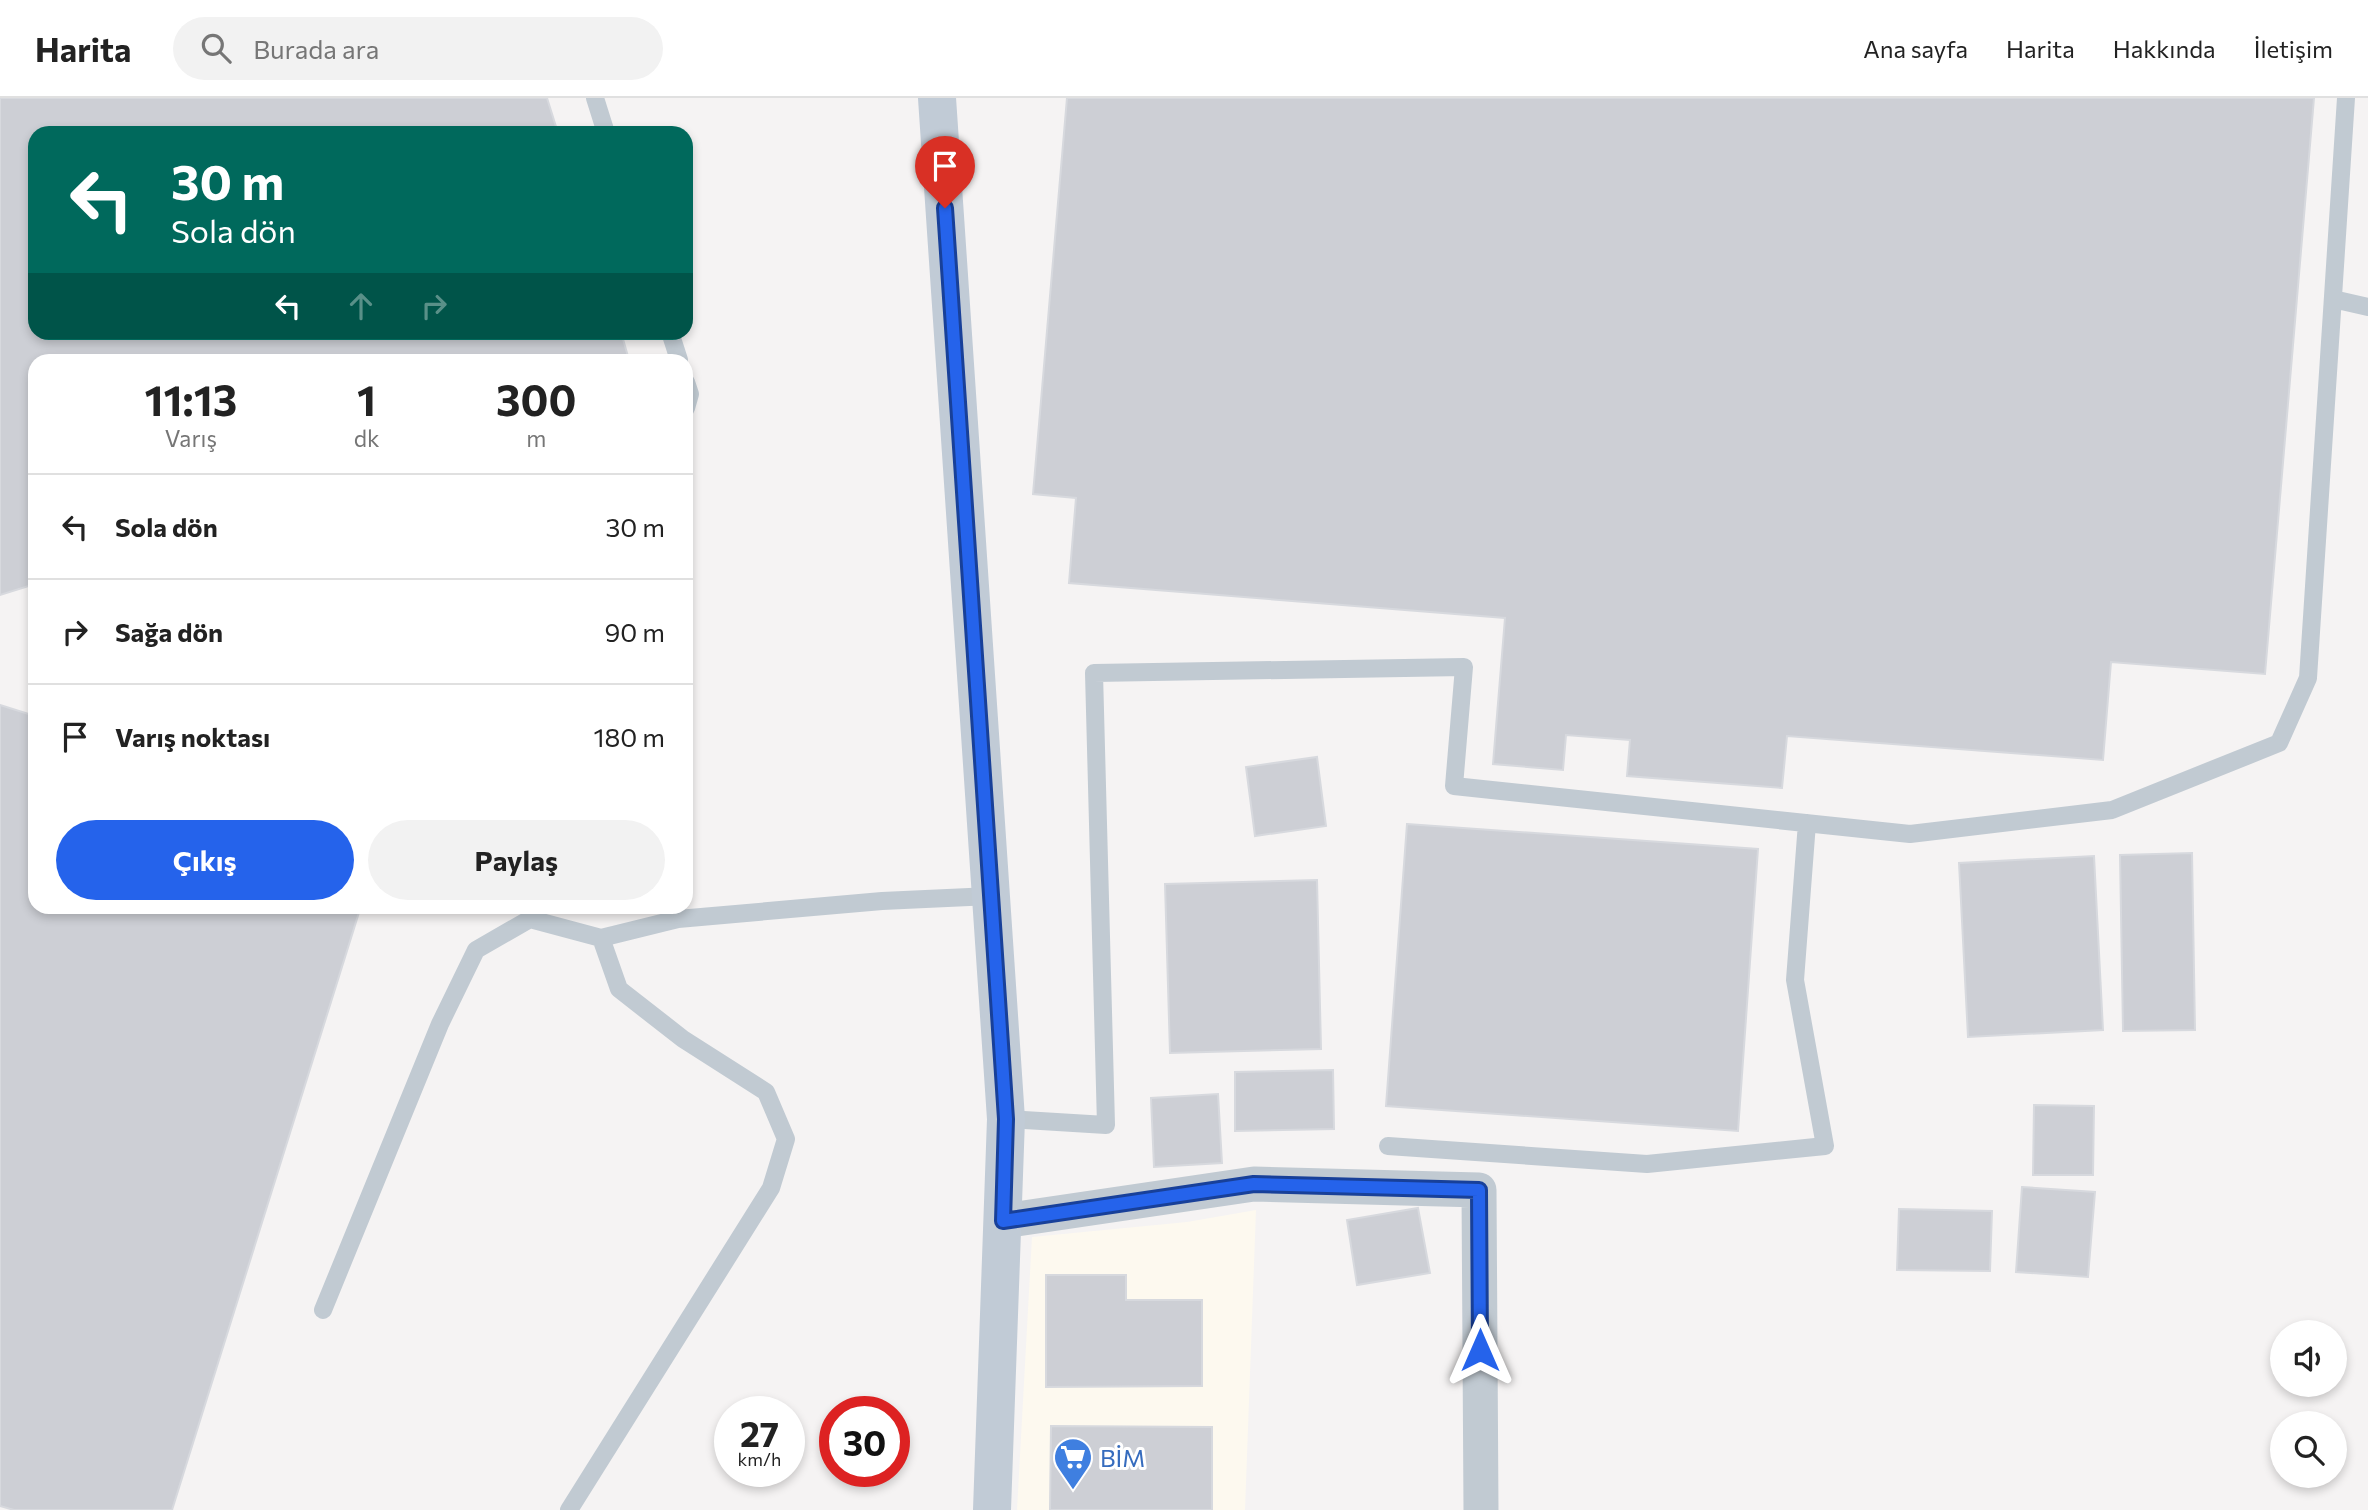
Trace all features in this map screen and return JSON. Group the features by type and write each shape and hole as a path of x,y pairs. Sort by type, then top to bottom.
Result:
{"street":[{"path":"937,98 1006,1119 992,1510"},
{"path":"1003,1221 1254,1184 1479,1190 1481,1510"}],"lane":[{"path":"595,98 605,126"},
{"path":"1006,1119 1106,1125 1094,673 1464,667 1454,786 1910,834 2112,810 2279,743 2308,678 2346,98"},
{"path":"2333,299 2368,307"},
{"path":"1388,1146 1647,1164 1825,1146 1794,980 1807,823"},
{"path":"323,1310 440,1024 476,950 530,919 601,938 678,919 882,901 991,896"},
{"path":"569,1510 771,1188 786,1139 766,1092 683,1039 620,989 601,938"}],"shaded area":[{"path":"1256,1210 1245,1510 1017,1510 1032,1237 1187,1222"}],"building":[{"path":"0,98 547,98 556,126 28,126 28,340 623,340 627,354 28,354 28,586 0,595"},
{"path":"1067,98 2314,98 2265,674 2111,662 2103,760 1787,736 1782,788 1627,776 1630,740 1566,735 1563,770 1493,764 1505,618 1069,583 1076,498 1033,494"},
{"path":"0,705 28,714 28,914 358,914 172,1510 14,1510 0,1506"},
{"path":"1317,757 1326,826 1255,836 1246,767"},
{"path":"1407,824 1758,849 1738,1131 1386,1106"},
{"path":"2192,853 2195,1030 2123,1031 2120,855"},
{"path":"2094,856 2103,1030 1968,1037 1959,863"},
{"path":"1317,880 1321,1049 1170,1053 1165,884"},
{"path":"1333,1070 1334,1129 1235,1131 1235,1072"},
{"path":"1218,1094 1222,1163 1154,1167 1151,1098"},
{"path":"2034,1105 2094,1106 2093,1175 2033,1175"},
{"path":"2022,1187 2095,1192 2088,1277 2016,1272"},
{"path":"1418,1208 1430,1273 1357,1285 1347,1220"},
{"path":"1899,1209 1992,1211 1990,1271 1897,1270"},
{"path":"1046,1275 1126,1275 1126,1300 1202,1300 1202,1386 1046,1387"},
{"path":"1051,1426 1212,1427 1212,1510 1050,1510"}],"place":[{"name":"BİM","path":"1073,1491"}],"route":[{"path":"945,208 1006,1119 1003,1221 1254,1184 1479,1190 1480,1350"}]}
